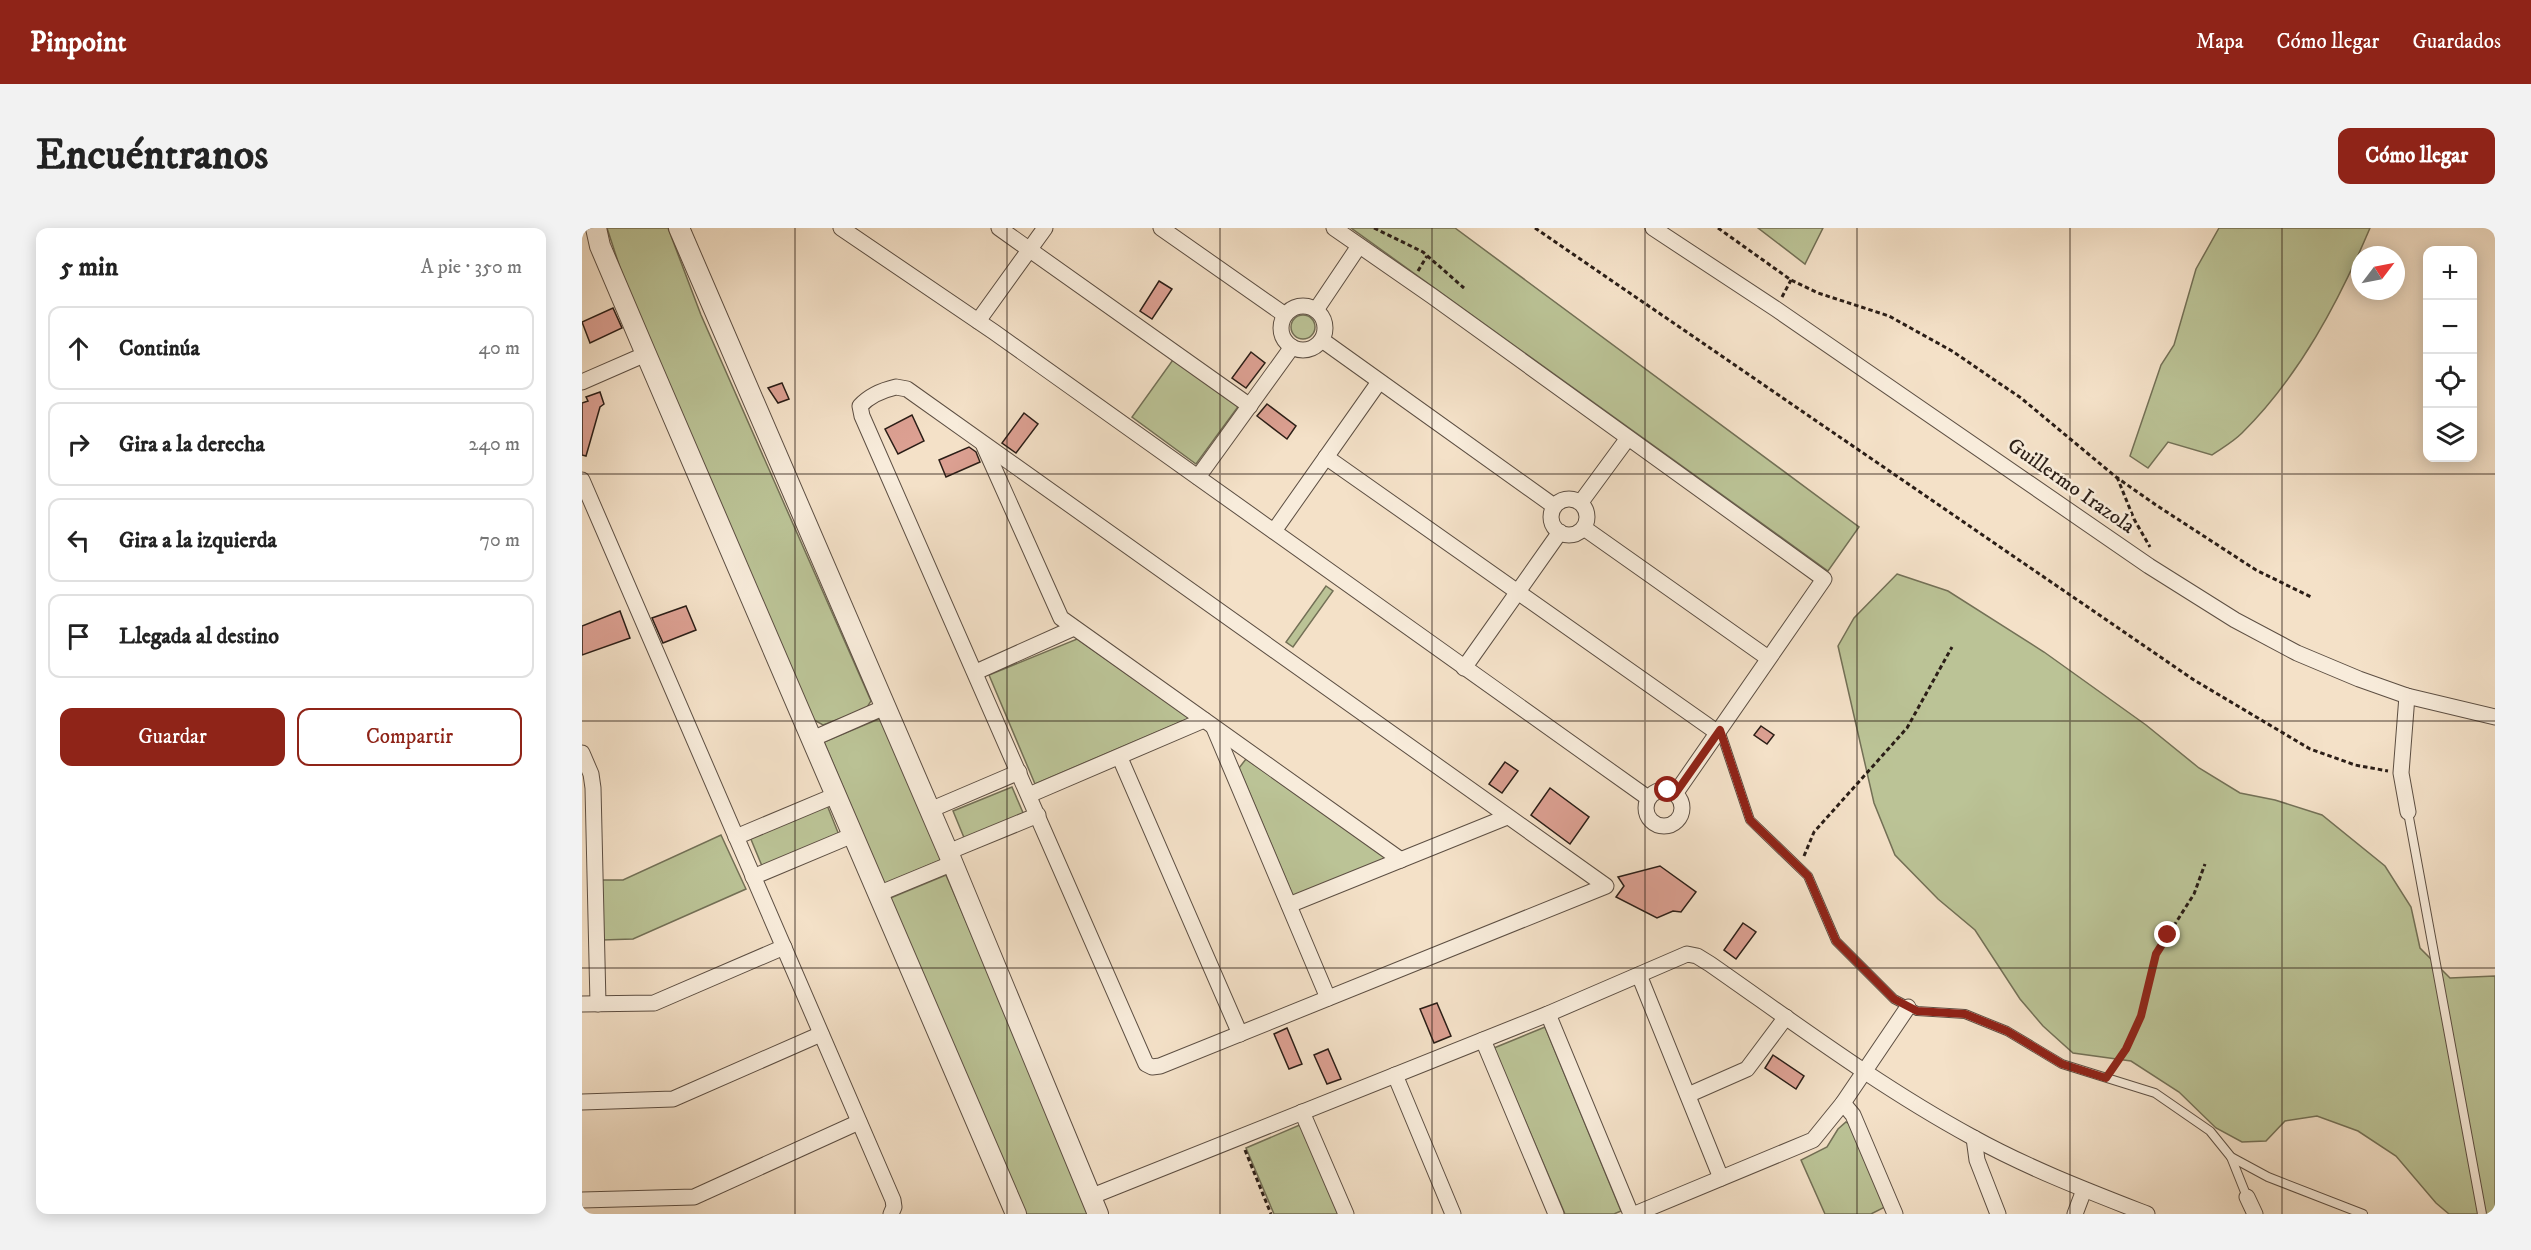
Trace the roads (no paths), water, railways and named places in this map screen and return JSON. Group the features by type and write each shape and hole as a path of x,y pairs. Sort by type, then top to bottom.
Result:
{"street":[{"path":"596,228 600,246 646,354 1016,1214"},
{"path":"679,228 930,810 1094,1205 1239,1137 1548,1014 1687,954 1697,956 1863,1071 1974,1138 2084,1190 2147,1214"},
{"path":"841,228 978,321 1648,798"},
{"path":"999,228 1250,405"},
{"path":"978,321 1045,228"},
{"path":"1161,228 1285,315"},
{"path":"1334,228 1824,579 1675,794"},
{"name":"Guillermo Irazola","path":"1653,228 1776,309 2149,566 2226,614 2296,653 2407,696 2495,717"},
{"path":"1316,310 1359,246"},
{"path":"1300,306 1316,310 1324,318 1326,325 1322,340 1310,349 1292,347 1281,332 1285,315 1293,308 1300,306"},
{"path":"1322,340 1554,506"},
{"path":"1198,477 1292,347"},
{"path":"582,382 646,354"},
{"path":"1274,531 1379,382"},
{"path":"896,387 907,389 1606,886 1160,1066 1152,1067 1146,1064 976,672 860,406 865,400 885,390 896,387"},
{"path":"1581,502 1628,438"},
{"path":"984,444 1060,618 1401,860"},
{"path":"1326,457 1719,731"},
{"path":"582,480 893,1200 894,1207 891,1214"},
{"path":"1566,498 1581,502 1588,514 1584,528 1569,535 1560,532 1551,520 1554,506 1566,498"},
{"path":"1584,528 1768,658"},
{"path":"1464,668 1560,532"},
{"path":"976,672 1074,628"},
{"path":"2407,696 2401,773 2408,812"},
{"path":"812,739 885,707"},
{"path":"1029,795 1209,723"},
{"path":"1209,723 1328,998"},
{"path":"582,753 591,774 593,788 598,1004"},
{"path":"1120,758 1240,1034"},
{"path":"930,810 1019,772"},
{"path":"1662,789 1675,794 1681,801 1681,813 1678,818 1662,826 1651,820 1646,809 1648,798 1662,789"},
{"path":"736,837 836,795"},
{"path":"878,894 1038,815"},
{"path":"1289,905 1507,817"},
{"path":"753,877 853,836"},
{"path":"582,1004 654,1003 784,947"},
{"path":"1639,975 1721,1178"},
{"path":"1635,1214 1813,1140 1843,1103 1908,1007"},
{"path":"1548,1014 1631,1214"},
{"path":"1688,1095 1747,1069 1786,1017"},
{"path":"582,1102 673,1099 821,1034"},
{"path":"1483,1040 1556,1214"},
{"path":"1395,1075 1453,1214"},
{"path":"1843,1103 1853,1114 1895,1214"},
{"path":"1302,1112 1346,1214"},
{"path":"582,1200 694,1197 859,1122"},
{"path":"1974,1138 1977,1160 1998,1214"},
{"path":"2075,1214 2084,1190"},
{"path":"2247,1197 2255,1214"}],"lane":[{"path":"1719,731 1750,820 1808,876 1836,941 1894,999 1917,1011 1965,1014 2007,1031 2062,1064 2155,1092 2210,1131 2231,1158 2247,1197"},
{"path":"2408,812 2482,1214"},
{"path":"2231,1158 2268,1177 2362,1214"}]}
